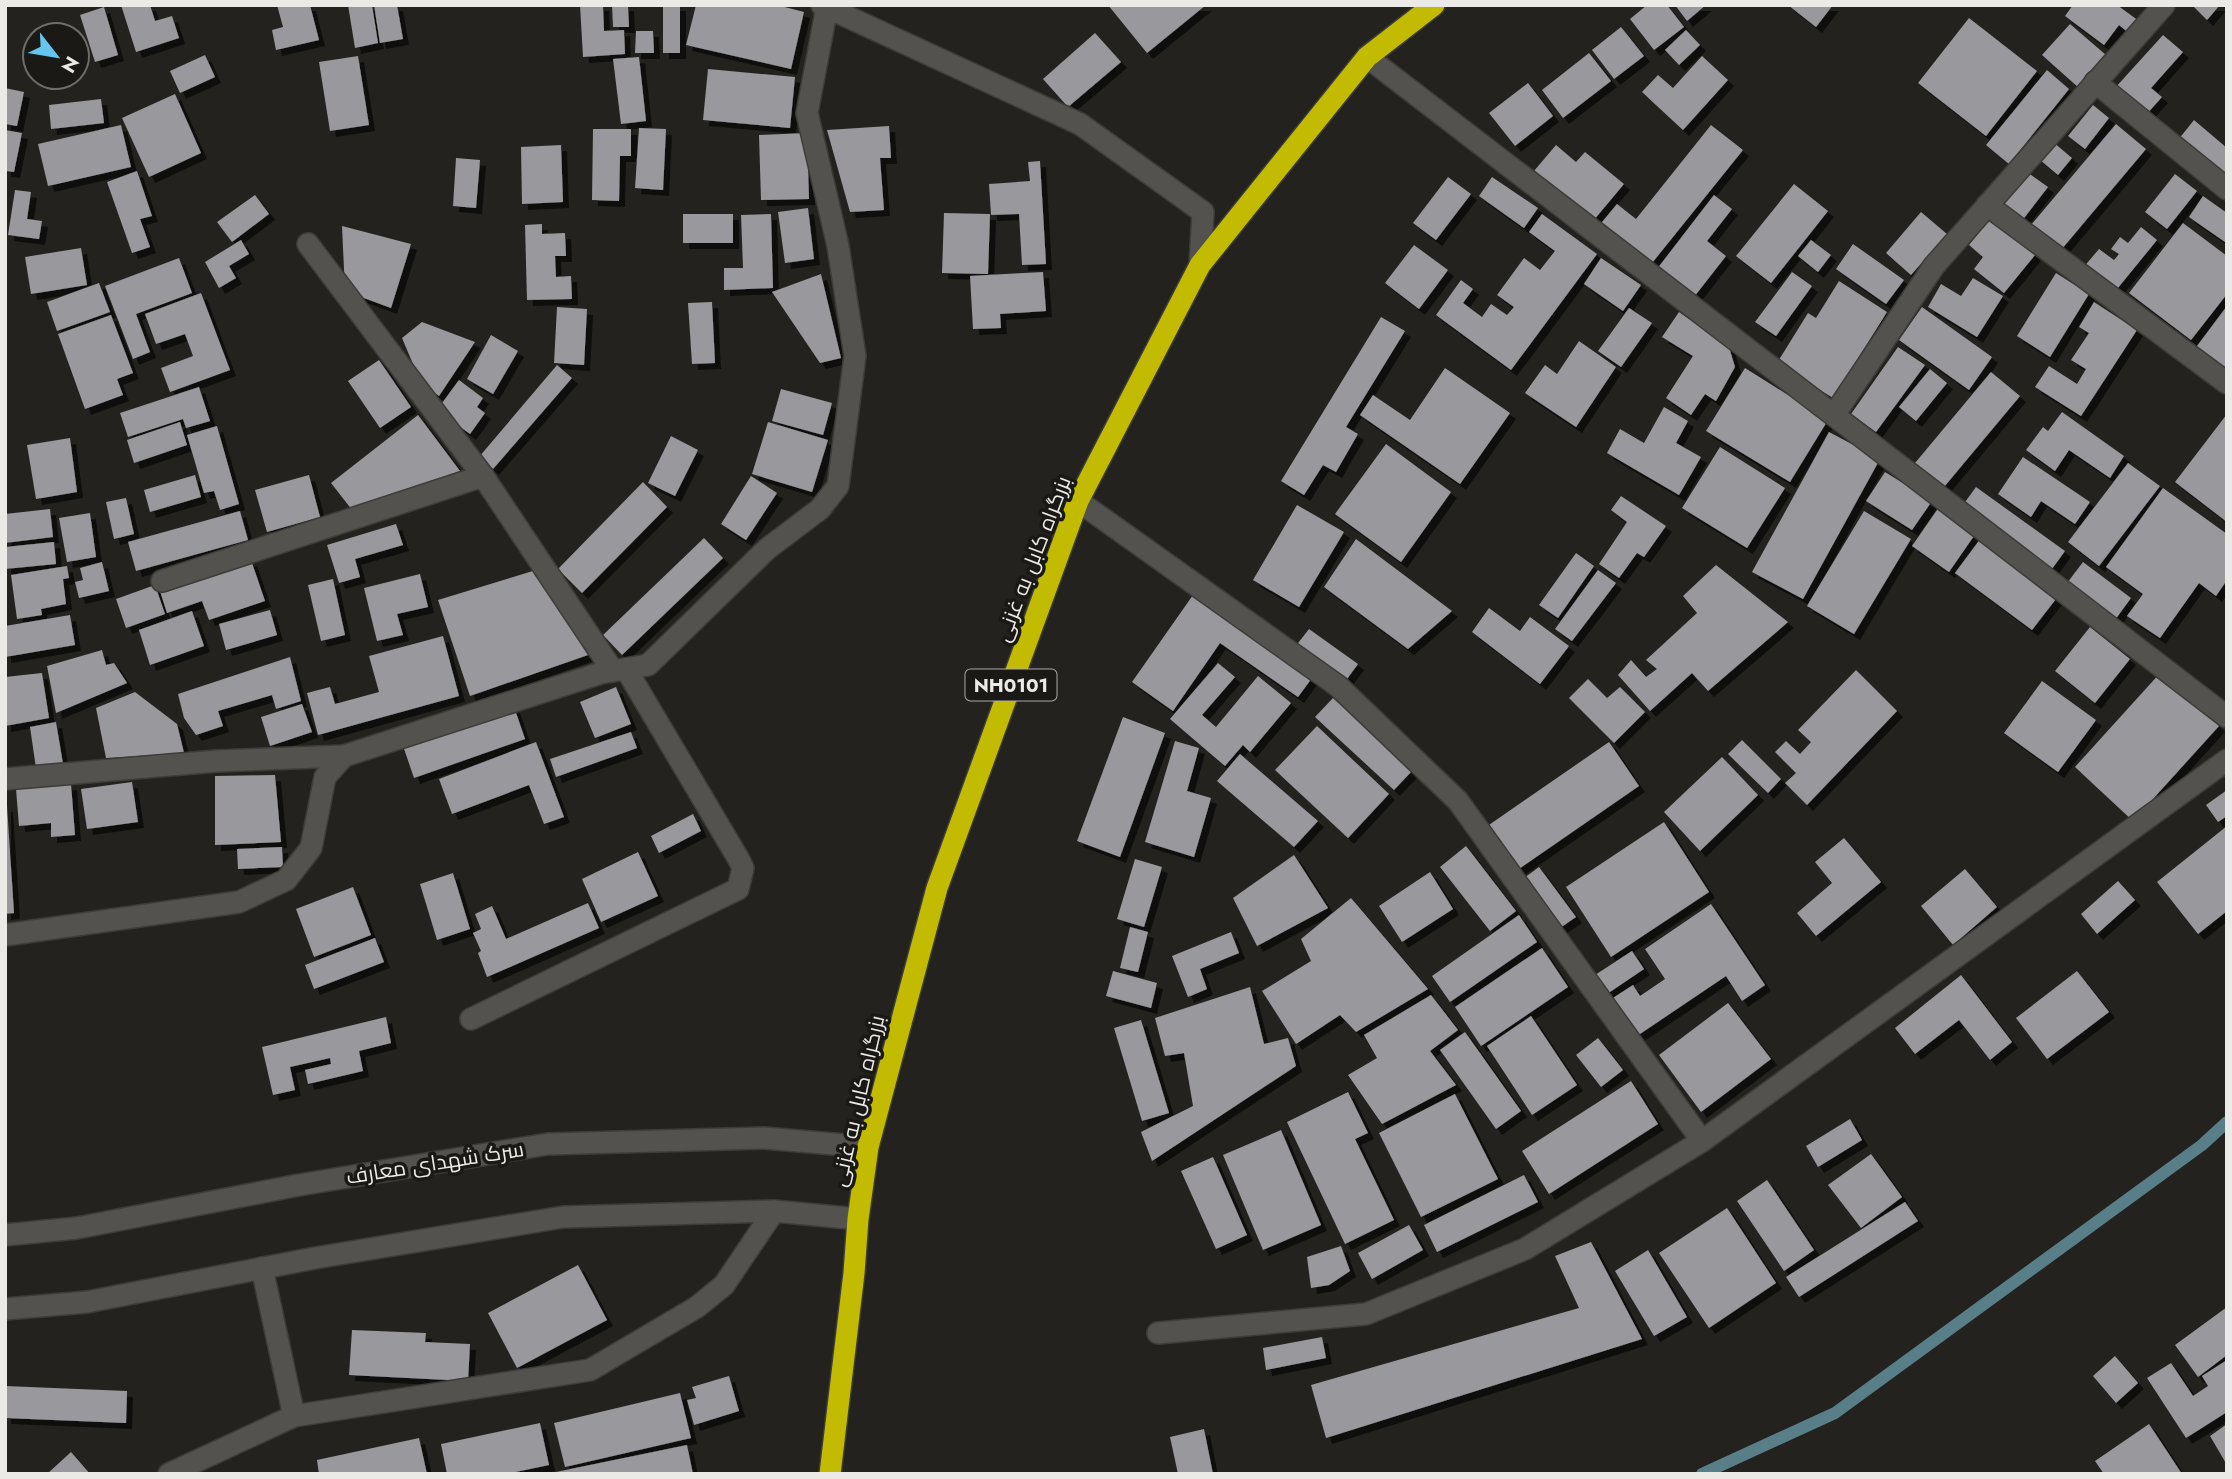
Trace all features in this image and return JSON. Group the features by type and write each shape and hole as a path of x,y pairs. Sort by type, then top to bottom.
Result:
{"highway":[{"name":"بزرگراه کابل به غزنی","path":"830,1474 868,1147 937,888 1078,501 1200,265 1367,57 1434,5"}],"street":[{"path":"1834,415 1934,266 2164,5"},
{"path":"5,779 217,761 344,756 619,670 648,665 767,549 820,509 838,486 855,356 838,246 807,113 825,6 1080,124 1203,212 1200,265"},
{"path":"1367,57 2227,717"},
{"path":"2095,82 2227,188"},
{"path":"1987,205 2227,383"},
{"path":"307,244 483,476 619,670 743,868 738,889 471,1018"},
{"path":"162,580 483,476"},
{"path":"1078,501 1338,686 1458,801 1702,1140"},
{"path":"5,935 239,902 286,880 311,848 325,777 344,756"},
{"path":"1158,1333 1366,1314 1525,1250 1702,1140 2227,760"},
{"name":"سرک شهدای معارف","path":"5,1235 77,1228 299,1185 548,1144 764,1138 868,1147"},
{"path":"169,1474 294,1416 590,1370 697,1307 715,1292 723,1285 774,1211"},
{"path":"5,1309 87,1302 262,1268 563,1217 774,1211 858,1219"},
{"path":"262,1268 294,1416"}],"building":[{"path":"121,5 150,5 155,21 172,16 179,38 136,52"},
{"path":"277,5 310,5 319,40 276,50 272,30 283,27"},
{"path":"348,5 372,5 378,43 355,48"},
{"path":"374,5 397,5 403,39 380,43"},
{"path":"580,5 603,5 604,31 624,30 625,54 583,57"},
{"path":"612,5 628,5 629,27 613,27"},
{"path":"663,5 680,5 680,53 663,53"},
{"path":"696,5 777,5 804,12 791,69 686,45"},
{"path":"1108,5 1206,5 1147,53"},
{"path":"1647,5 1667,5 1684,27 1654,50 1630,19"},
{"path":"1675,5 1706,5 1687,21"},
{"path":"1788,5 1833,5 1816,27"},
{"path":"2073,5 2117,5 2139,21 2130,34 2119,25 2104,45 2065,16"},
{"path":"2192,5 2220,5 2207,20"},
{"path":"104,7 118,55 95,62 91,49 91,21 82,21 80,15"},
{"path":"1969,18 2037,71 1986,136 1918,83"},
{"path":"2070,24 2106,55 2078,87 2042,55"},
{"path":"1621,27 1644,56 1614,79 1592,50"},
{"path":"1686,30 1700,45 1679,65 1665,50"},
{"path":"636,31 653,31 654,53 635,53"},
{"path":"1095,33 1121,62 1068,107 1043,79"},
{"path":"2163,35 2183,52 2151,88 2162,97 2145,116 2115,88"},
{"path":"1589,53 1611,81 1563,118 1542,90"},
{"path":"205,55 215,77 180,93 170,71"},
{"path":"358,56 369,125 330,131 319,62"},
{"path":"1702,56 1728,80 1683,130 1642,92 1658,75 1673,88"},
{"path":"639,57 646,121 621,124 613,59"},
{"path":"708,69 795,77 790,128 703,120"},
{"path":"2047,70 2069,89 2009,164 1986,145"},
{"path":"1528,83 1553,116 1515,146 1489,113"},
{"path":"5,88 24,92 17,126 5,124"},
{"path":"175,94 201,153 149,177 122,118"},
{"path":"101,99 104,123 51,129 49,105"},
{"path":"2093,105 2109,118 2085,149 2068,136"},
{"path":"2194,120 2227,148 2227,181 2178,140"},
{"path":"2116,124 2146,149 2061,250 2031,225"},
{"path":"121,125 131,167 48,186 38,144"},
{"path":"1711,125 1743,150 1648,268 1598,227 1617,204 1636,219"},
{"path":"889,126 891,158 880,158 884,210 850,212 827,130"},
{"path":"639,128 666,129 663,190 635,188"},
{"path":"593,129 631,129 631,156 620,156 619,201 592,200"},
{"path":"5,130 22,133 14,172 5,171"},
{"path":"807,133 809,199 761,200 759,135"},
{"path":"2053,142 2072,158 2058,175 2039,159"},
{"path":"561,145 563,202 522,204 521,147"},
{"path":"1556,145 1576,162 1585,152 1624,184 1593,221 1534,171"},
{"path":"456,158 480,160 476,208 453,206"},
{"path":"1040,161 1046,264 1022,265 1019,214 991,215 989,184 1030,181 1028,162"},
{"path":"137,171 152,216 140,219 150,247 132,253 107,182"},
{"path":"2027,172 2048,187 2021,222 2002,207"},
{"path":"2175,174 2197,191 2167,229 2145,212"},
{"path":"1448,177 1471,194 1436,240 1413,223"},
{"path":"1492,177 1538,208 1524,228 1479,196"},
{"path":"1794,184 1828,211 1771,283 1736,256"},
{"path":"15,190 31,192 27,219 42,221 39,239 8,235"},
{"path":"255,195 269,214 232,242 217,222"},
{"path":"1714,195 1732,209 1707,241 1726,256 1694,297 1657,269"},
{"path":"2203,196 2227,213 2225,242 2189,217"},
{"path":"808,208 814,259 785,263 778,212"},
{"path":"1921,212 1947,234 1911,275 1886,253"},
{"path":"944,213 990,214 988,274 942,273"},
{"path":"683,214 733,214 733,243 683,243"},
{"path":"771,214 773,288 724,290 724,268 743,268 741,215"},
{"path":"1542,214 1597,254 1511,370 1436,315 1461,280 1473,289 1463,303 1482,317 1491,304 1507,315 1514,307 1497,295 1524,258 1540,270 1555,251 1529,232"},
{"path":"1990,219 2035,255 2004,293 1974,269 1983,257 1969,245"},
{"path":"2183,223 2227,256 2227,294 2191,340 2129,293"},
{"path":"542,224 542,234 565,233 566,256 555,256 556,277 571,276 572,299 527,300 525,225"},
{"path":"342,226 411,244 391,308 345,291"},
{"path":"2141,227 2157,240 2113,294 2082,269 2099,249 2114,260 2119,254 2111,249 2120,237 2128,243"},
{"path":"241,240 249,254 229,266 236,278 219,288 205,262"},
{"path":"1811,240 1831,255 1818,272 1798,256"},
{"path":"1853,244 1904,280 1886,304 1836,269"},
{"path":"1414,245 1448,270 1419,309 1385,283"},
{"path":"81,248 87,285 31,294 25,257"},
{"path":"179,258 192,293 136,314 150,352 133,359 105,286"},
{"path":"1601,258 1641,285 1623,311 1584,284"},
{"path":"1043,272 1046,311 1000,314 1001,328 973,329 970,276"},
{"path":"1792,272 1812,286 1776,336 1755,322"},
{"path":"2056,273 2089,294 2050,357 2017,336"},
{"path":"821,274 841,358 820,363 772,292"},
{"path":"1973,278 2003,296 1977,337 1928,307 1941,284 1961,296"},
{"path":"1839,281 1887,312 1833,398 1777,363 1808,313 1816,318"},
{"path":"99,283 110,312 57,331 47,302"},
{"path":"201,293 230,370 170,392 161,368 193,356 185,334 156,344 145,314"},
{"path":"712,302 715,363 692,364 688,303"},
{"path":"2094,302 2137,330 2081,416 2035,387 2049,366 2077,384 2086,369 2071,360 2089,333 2079,327"},
{"path":"2227,306 2227,376 2194,350"},
{"path":"557,307 587,309 584,365 554,363"},
{"path":"1922,307 1992,357 1969,390 1899,340"},
{"path":"1629,308 1652,323 1621,367 1598,351"},
{"path":"1679,312 1729,347 1735,367 1716,401 1705,394 1691,415 1666,398 1693,356 1662,337"},
{"path":"111,315 133,373 117,379 123,395 85,409 58,334"},
{"path":"1381,317 1405,331 1346,427 1358,434 1336,472 1323,465 1304,495 1281,481"},
{"path":"422,322 475,342 439,396 421,383 402,338"},
{"path":"491,335 518,351 493,394 467,379"},
{"path":"1579,341 1616,367 1576,427 1525,393 1545,365 1557,374"},
{"path":"1898,347 1925,365 1876,432 1851,414"},
{"path":"379,360 411,407 380,428 348,381"},
{"path":"557,365 572,378 493,469 479,457"},
{"path":"1445,368 1510,413 1460,484 1360,415 1373,395 1410,420"},
{"path":"1745,368 1828,420 1790,482 1706,431"},
{"path":"1930,369 1947,383 1916,421 1899,407"},
{"path":"1991,372 2020,396 1944,487 1915,463"},
{"path":"459,380 483,398 477,407 485,413 470,434 437,410"},
{"path":"199,387 210,421 186,428 183,419 128,437 120,413"},
{"path":"781,389 832,403 823,435 772,421"},
{"path":"1664,407 1688,421 1676,443 1701,457 1679,495 1607,453 1620,429 1644,443"},
{"path":"2062,412 2124,456 2110,478 2069,450 2055,471 2026,450 2043,427 2048,431"},
{"path":"2227,414 2227,522 2175,482"},
{"path":"418,415 460,471 356,515 331,483"},
{"path":"180,422 187,445 134,463 127,440"},
{"path":"768,422 828,440 812,492 752,474"},
{"path":"217,426 239,504 220,510 214,491 204,493 187,435"},
{"path":"1829,432 1880,459 1803,599 1752,572"},
{"path":"671,436 698,450 675,496 648,483"},
{"path":"70,438 77,492 36,499 27,445"},
{"path":"1386,444 1451,492 1401,562 1335,514"},
{"path":"1720,447 1785,488 1747,548 1682,508"},
{"path":"2023,457 2090,502 2075,524 2041,501 2031,517 1998,494"},
{"path":"2128,463 2160,486 2099,566 2068,542"},
{"path":"1885,472 1932,501 1912,530 1866,501"},
{"path":"195,475 201,497 150,512 144,490"},
{"path":"309,475 320,517 267,532 255,490"},
{"path":"751,476 777,493 746,540 721,524"},
{"path":"643,482 667,507 582,593 558,569"},
{"path":"1976,487 2065,551 2049,573 1960,509"},
{"path":"2163,488 2227,534 2227,580 2216,596 2199,583 2160,638 2127,616 2143,594 2106,567"},
{"path":"1621,496 1666,526 1644,557 1637,553 1619,578 1599,564 1627,522 1611,510"},
{"path":"126,498 134,534 114,539 106,502"},
{"path":"1297,505 1344,532 1299,607 1253,580"},
{"path":"1939,507 1976,533 1949,572 1912,546"},
{"path":"50,509 53,537 5,543 5,514"},
{"path":"240,511 248,540 136,571 128,542"},
{"path":"1864,511 1911,539 1854,634 1807,606"},
{"path":"90,513 96,557 67,562 59,518"},
{"path":"396,524 403,545 355,559 360,577 339,583 327,545"},
{"path":"704,538 723,558 622,655 603,635"},
{"path":"1981,538 2059,595 2032,630 1955,573"},
{"path":"1356,539 1452,611 1408,649 1324,587"},
{"path":"54,542 56,564 5,569 5,547"},
{"path":"1576,553 1594,566 1558,618 1539,605"},
{"path":"251,560 265,601 209,620 202,601 167,613 160,591"},
{"path":"102,562 109,591 79,598 75,582 83,580 80,568"},
{"path":"2083,562 2131,598 2112,624 2064,587"},
{"path":"1716,565 1788,622 1708,691 1692,673 1650,711 1618,675 1631,660 1646,677 1657,669 1646,660 1697,613 1683,596"},
{"path":"67,566 69,578 63,579 66,604 41,609 42,615 17,619 11,575"},
{"path":"536,570 588,655 470,696 438,600"},
{"path":"1598,570 1616,583 1572,641 1555,629"},
{"path":"420,574 428,607 397,614 403,635 377,641 364,588"},
{"path":"333,579 345,635 321,641 308,585"},
{"path":"155,585 165,614 126,628 116,599"},
{"path":"1193,595 1312,678 1298,697 1220,643 1173,711 1132,682"},
{"path":"1489,608 1520,631 1530,617 1569,646 1540,684 1472,632"},
{"path":"270,610 277,635 226,650 219,624"},
{"path":"192,611 204,646 150,665 139,630"},
{"path":"70,615 75,645 5,657 5,626"},
{"path":"2090,627 2130,659 2095,703 2055,671"},
{"path":"1309,629 1358,664 1344,683 1295,647"},
{"path":"443,636 459,696 318,735 307,693 330,687 335,704 379,692 369,656"},
{"path":"102,650 106,665 114,663 127,683 56,713 47,666"},
{"path":"290,657 301,701 276,709 272,695 218,711 223,726 196,735 184,718 178,694"},
{"path":"1218,663 1235,677 1202,715 1216,727 1258,676 1291,703 1250,752 1243,745 1225,766 1170,719"},
{"path":"1856,670 1897,711 1807,805 1785,783 1796,773 1775,752 1786,741 1800,754 1811,742 1798,730"},
{"path":"2161,672 2219,726 2133,821 2075,767"},
{"path":"42,673 49,718 5,726 5,677"},
{"path":"1588,679 1607,698 1620,687 1645,712 1614,743 1569,698"},
{"path":"2042,681 2096,720 2058,772 2004,733"},
{"path":"616,687 631,724 595,738 580,702"},
{"path":"135,692 177,724 184,753 106,758 96,708"},
{"path":"1333,698 1412,771 1394,790 1315,717"},
{"path":"302,704 312,732 270,746 261,717"},
{"path":"514,707 525,739 414,778 403,746"},
{"path":"1123,717 1165,733 1120,857 1077,841"},
{"path":"56,722 63,764 36,768 30,727"},
{"path":"1317,726 1389,794 1348,838 1275,770"},
{"path":"631,732 637,748 556,777 550,759"},
{"path":"1742,740 1781,779 1768,793 1728,754"},
{"path":"1175,741 1199,748 1187,791 1211,798 1194,857 1145,842"},
{"path":"536,742 564,817 544,824 529,785 452,814 439,779"},
{"path":"1609,742 1639,786 1516,871 1486,827"},
{"path":"1240,754 1318,821 1294,847 1217,781"},
{"path":"1722,757 1758,795 1700,851 1664,812"},
{"path":"275,775 281,842 215,845 215,776"},
{"path":"132,782 138,822 87,829 81,789"},
{"path":"71,784 75,835 51,837 51,823 19,826 16,789"},
{"path":"2227,790 2227,816 2218,822 2206,805"},
{"path":"5,806 14,913 5,914"},
{"path":"693,814 701,831 659,853 651,836"},
{"path":"1664,822 1709,892 1611,957 1566,887"},
{"path":"2227,826 2227,911 2198,934 2157,882"},
{"path":"1844,838 1881,882 1816,936 1797,913 1832,883 1815,862"},
{"path":"1466,846 1516,911 1490,931 1440,867"},
{"path":"282,847 283,867 238,869 237,849"},
{"path":"638,852 658,896 601,922 582,879"},
{"path":"1294,855 1328,908 1257,946 1233,898"},
{"path":"1135,859 1162,867 1144,927 1117,919"},
{"path":"1539,867 1576,917 1560,928 1524,878"},
{"path":"1965,869 1997,907 1953,945 1921,906"},
{"path":"1430,872 1453,909 1402,942 1379,906"},
{"path":"453,873 470,929 437,940 420,884"},
{"path":"2118,881 2135,900 2097,934 2081,914"},
{"path":"353,887 371,935 314,957 296,909"},
{"path":"1351,898 1428,989 1356,1032 1340,1015 1296,1044 1262,991 1311,961 1301,939"},
{"path":"588,903 599,928 487,977 478,953 481,951 473,933 481,929 475,914 492,906 506,939"},
{"path":"1711,904 1765,985 1742,1001 1726,976 1637,1036 1613,998 1633,985 1640,996 1665,979 1645,949"},
{"path":"1519,915 1537,942 1450,1002 1432,976"},
{"path":"1130,927 1148,932 1138,972 1120,968"},
{"path":"1231,932 1239,953 1200,969 1207,989 1188,997 1172,956"},
{"path":"375,938 384,962 314,989 305,965"},
{"path":"1542,948 1568,987 1481,1046 1455,1007"},
{"path":"1632,951 1644,969 1607,994 1595,975"},
{"path":"1113,971 1157,983 1151,1008 1106,996"},
{"path":"2077,971 2109,1012 2047,1059 2016,1018"},
{"path":"1961,975 2012,1042 1990,1060 1959,1020 1915,1054 1895,1028"},
{"path":"1250,987 1264,1044 1288,1038 1296,1066 1152,1161 1141,1132 1193,1106 1184,1053 1165,1056 1155,1018"},
{"path":"1431,995 1458,1030 1430,1051 1456,1085 1382,1124 1348,1075 1377,1058 1364,1035"},
{"path":"1728,1003 1771,1059 1701,1112 1659,1055"},
{"path":"1531,1016 1577,1085 1532,1115 1487,1046"},
{"path":"386,1017 391,1043 359,1051 363,1071 308,1084 305,1070 331,1064 330,1058 290,1067 295,1090 273,1095 262,1047"},
{"path":"1141,1020 1169,1113 1142,1121 1114,1028"},
{"path":"1465,1032 1521,1111 1496,1129 1440,1050"},
{"path":"1598,1038 1623,1070 1601,1087 1576,1055"},
{"path":"1631,1081 1658,1124 1549,1194 1522,1151"},
{"path":"1348,1092 1368,1133 1355,1139 1394,1220 1345,1244 1287,1122"},
{"path":"1455,1094 1498,1179 1421,1217 1379,1133"},
{"path":"1850,1119 1862,1140 1818,1167 1806,1146"},
{"path":"1281,1130 1321,1225 1263,1250 1223,1155"},
{"path":"1871,1154 1902,1197 1861,1228 1828,1185"},
{"path":"1213,1157 1247,1235 1216,1249 1181,1171"},
{"path":"1524,1175 1538,1202 1437,1252 1424,1225"},
{"path":"1767,1180 1814,1250 1784,1271 1737,1201"},
{"path":"1905,1202 1918,1221 1799,1297 1786,1277"},
{"path":"1727,1208 1776,1283 1709,1328 1659,1253"},
{"path":"1409,1225 1423,1250 1372,1279 1358,1253"},
{"path":"1591,1242 1642,1339 1326,1438 1311,1385 1579,1308 1555,1256"},
{"path":"1341,1246 1350,1271 1329,1285 1311,1288 1307,1257"},
{"path":"1648,1250 1687,1317 1654,1336 1615,1271"},
{"path":"578,1265 607,1320 517,1368 488,1313"},
{"path":"2227,1307 2227,1355 2198,1377 2175,1345"},
{"path":"352,1330 426,1333 425,1342 470,1344 468,1381 349,1375"},
{"path":"1322,1337 1326,1358 1266,1370 1263,1348"},
{"path":"2115,1356 2138,1383 2116,1403 2093,1376"},
{"path":"2227,1360 2227,1412 2186,1438 2147,1378 2171,1363 2193,1396 2208,1386 2202,1376"},
{"path":"729,1376 739,1411 694,1425 687,1400 696,1398 692,1387"},
{"path":"5,1386 127,1391 126,1423 5,1418"},
{"path":"680,1393 691,1438 565,1467 554,1423"},
{"path":"540,1423 549,1465 506,1474 447,1474 441,1444"},
{"path":"2149,1424 2182,1474 2104,1474 2095,1461"},
{"path":"2227,1424 2227,1465 2210,1436"},
{"path":"1204,1429 1213,1474 1178,1474 1170,1437"},
{"path":"419,1438 427,1474 319,1474 317,1460"},
{"path":"687,1445 693,1474 551,1474 551,1473"},
{"path":"71,1452 90,1474 47,1474"}],"waterway":[{"path":"1702,1474 1835,1413 2202,1145 2227,1122"}]}
